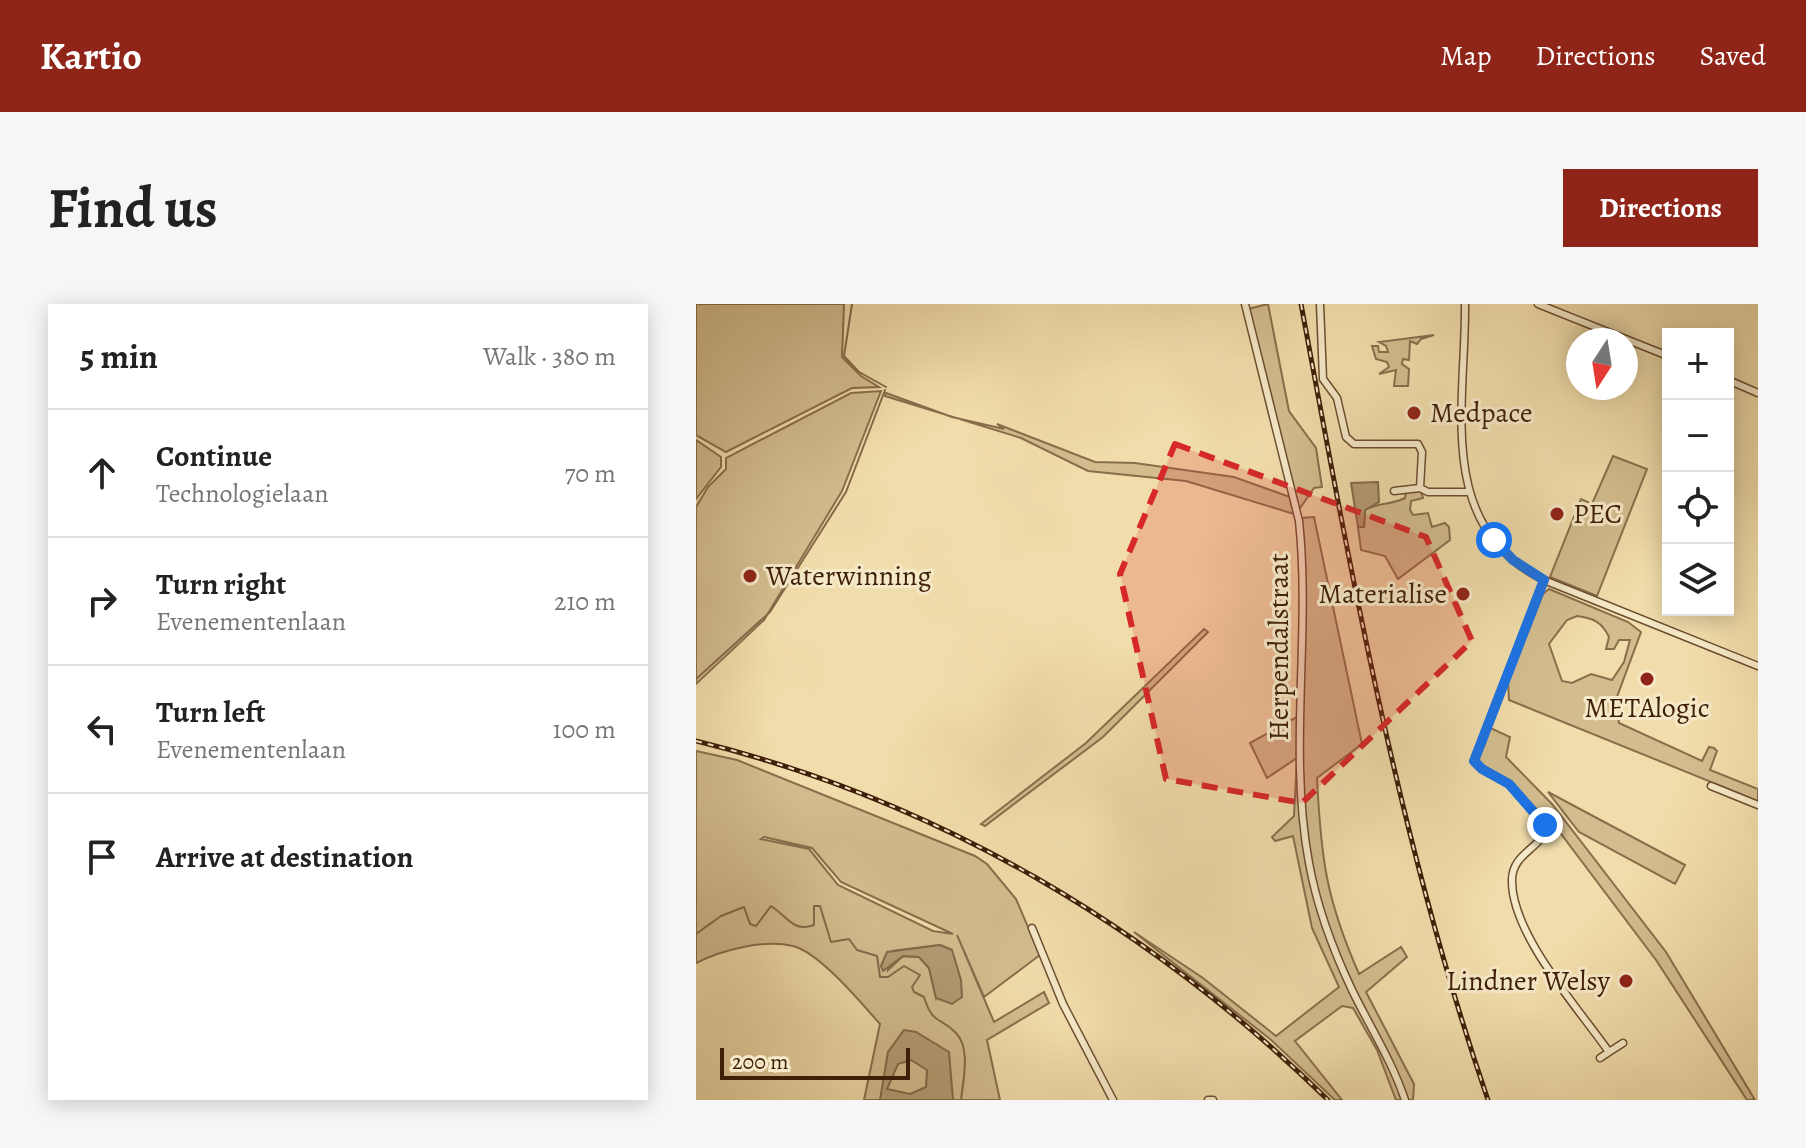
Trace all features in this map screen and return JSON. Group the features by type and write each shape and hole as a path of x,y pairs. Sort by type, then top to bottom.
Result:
{"street":[{"name":"Herpendalstraat","path":"1245,304 1299,521 1302,550 1300,722 1309,860 1326,930 1405,1100"},
{"path":"1320,304 1323,379 1337,398 1346,437 1354,444 1418,444 1422,452 1420,488"},
{"path":"1465,304 1462,434 1468,492 1479,519 1502,550 1544,580 1758,666"},
{"path":"1538,304 1662,354"},
{"path":"1734,383 1758,393"},
{"path":"1394,491 1420,488 1428,492 1468,492"},
{"path":"1544,580 1474,761 1509,784 1545,825 1543,838 1517,859 1513,870 1511,883 1523,926 1609,1052"},
{"path":"1711,786 1758,805"},
{"path":"1032,928 1063,1004 1113,1100"},
{"path":"1600,1058 1623,1043"}],"highlighted area":[{"path":"1175,444 1426,537 1472,641 1302,803 1166,779 1120,574"}],"shaded area":[{"path":"696,304 844,304 842,357 861,376 879,387 852,388 726,452 696,435"},
{"path":"1268,304 1289,411 1316,448 1322,487 1314,488 1298,511 1248,309"},
{"path":"1434,335 1421,339 1417,344 1410,341 1409,360 1403,359 1402,364 1409,369 1408,386 1394,386 1396,370 1379,374 1389,367 1387,362 1376,359 1372,346 1378,346 1379,352 1388,352 1386,346 1379,342"},
{"path":"881,391 842,491 764,620 696,684 696,507 708,487 726,469 726,458 851,393"},
{"path":"886,393 946,415 885,396"},
{"path":"956,418 1004,429 997,424 1095,462 1135,463 1234,477 1290,497 1294,514 1186,481 1088,471 1021,438"},
{"path":"696,440 721,457 721,467 696,499"},
{"path":"1613,456 1647,469 1597,596 1550,577 1581,499 1592,504"},
{"path":"1378,482 1379,502 1365,510 1364,527 1358,527 1351,483"},
{"path":"1420,488 1423,498 1411,501 1410,510 1413,515 1428,513 1432,527 1445,523 1449,527 1450,540 1398,579 1385,556 1361,550 1358,527 1364,527 1365,510 1405,498 1406,491"},
{"path":"1314,517 1362,744 1317,778 1327,878 1339,923 1359,974 1401,947 1407,957 1366,992 1414,1084 1413,1100 1396,1100 1377,1050 1353,1008 1342,1006 1295,1041 1342,1100 1335,1100 1270,1039 1134,932 1203,978 1276,1036 1339,987 1312,928 1293,836 1275,841 1272,837 1294,816 1297,758 1267,778 1250,743 1297,717 1302,702 1301,518"},
{"path":"1549,589 1628,622 1641,632 1611,713 1618,717 1619,723 1702,761 1709,747 1714,748 1717,751 1710,770 1758,789 1758,801 1509,700 1508,681 1543,594","holes":["1577,616 1592,620 1603,628 1609,637 1606,649 1614,649 1619,640 1630,640 1624,662 1612,680 1591,674 1572,683 1562,681 1549,644 1567,620"]},
{"path":"1204,629 1208,632 1103,737 985,826 981,824 1086,743"},
{"path":"1486,726 1510,737 1506,757 1552,804 1666,952 1755,1100 1747,1100 1656,960 1552,822 1514,787 1478,761 1475,755"},
{"path":"696,751 737,760 975,856 987,864 1016,899 1040,955 984,997 957,935 994,1022 1044,992 1049,1003 987,1040 1000,1100 864,1100 880,1024 815,958 793,946 769,944 730,950 696,963","holes":["764,837 812,848 841,882 953,934 933,931 838,885 809,849 761,839","940,945 952,950 936,998 929,968 919,957 903,956 888,970 892,951"]},
{"path":"1548,792 1685,865 1675,884 1579,832"},
{"path":"940,945 952,950 961,980 962,997 952,1004 936,998 929,968 919,957 903,956 883,971 881,966 887,952"},
{"path":"904,1030 916,1032 949,1052 953,1100 880,1100 888,1052","holes":["911,1060 927,1070 926,1087 910,1094 887,1089 898,1064"]}],"waterway":[{"path":"852,304 844,356 859,372 886,387"},
{"path":"696,679 770,612 846,492 885,390"},
{"path":"696,934 721,916 744,907 750,924 756,926 771,906 795,925 807,927 814,925 814,906 820,906 831,942 849,939 857,950 877,956 880,977 888,977 904,966 920,975 912,987 914,992 924,997 937,1020 961,1039 965,1065 961,1100"}],"railway":[{"path":"1301,304 1359,606 1403,805 1456,1002 1488,1100"},
{"path":"696,741 785,766 872,798 955,835 1036,878 1114,926 1188,979 1260,1037 1328,1100"}],"place":[{"name":"Medpace","path":"1414,413"},
{"name":"PEC","path":"1557,514"},
{"name":"Waterwinning","path":"750,576"},
{"name":"Materialise","path":"1463,594"},
{"name":"METAlogic","path":"1647,679"},
{"name":"Lindner Welsy","path":"1626,981"}],"route":[{"path":"1494,540 1513,560 1544,580 1474,761 1509,784 1545,825"}]}
